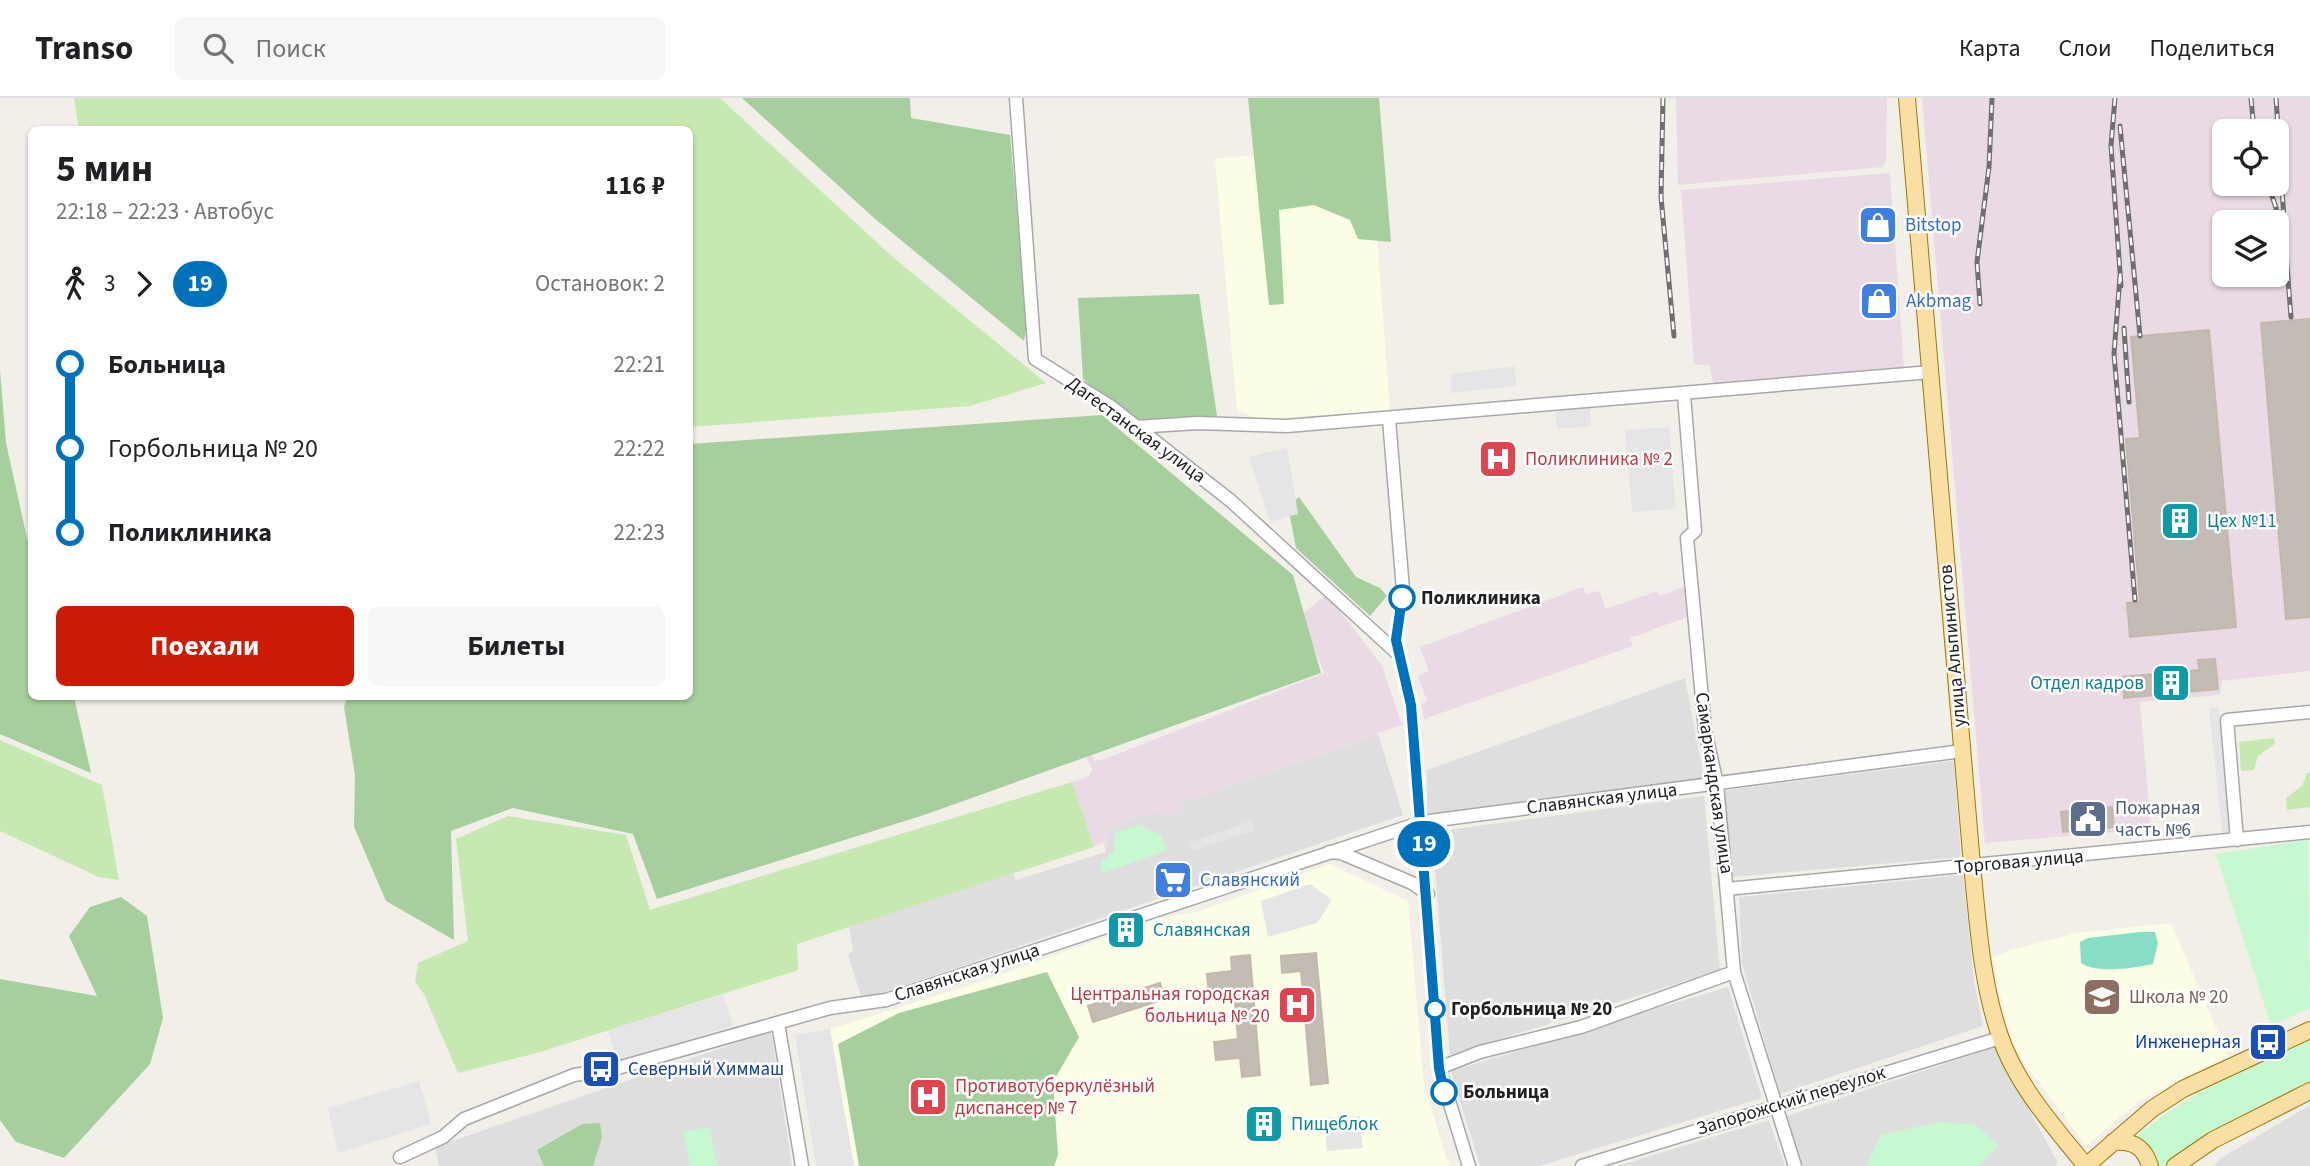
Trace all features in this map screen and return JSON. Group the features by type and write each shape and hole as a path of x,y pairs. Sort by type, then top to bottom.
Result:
{"main road":[{"name":"улица Альпинистов","path":"1907,98 1972,865 1987,992 2000,1038 2022,1080 2086,1166"},
{"path":"2086,1166 2152,1109 2183,1089 2310,1030"},
{"path":"2175,1166 2213,1140 2310,1091"},
{"path":"2113,1142 2127,1141 2136,1144 2150,1166"}],"street":[{"name":"Дагестанская улица","path":"1016,98 1035,359 1110,406 1231,501 1397,653"},
{"path":"1136,427 1198,423 1287,426 1389,419 1930,372"},
{"name":"Самаркандская улица","path":"1684,395 1695,531 1687,538 1689,572 1705,730 1717,784 1734,972 1795,1166"},
{"name":"Дагестанская улица","path":"1389,419 1403,590 1396,633 1397,653 1409,690 1428,894 1439,1068 1469,1166"},
{"path":"2237,840 2228,720 2310,712"},
{"name":"Славянская улица","path":"400,1157 443,1137 464,1119 574,1075 599,1071 830,1009 895,996 1422,822 1962,751"},
{"name":"Торговая улица","path":"1727,888 2310,832"},
{"path":"1329,852 1341,853 1412,883 1428,894"},
{"path":"1439,1068 1479,1052 1581,1027 1734,972"},
{"path":"778,1023 802,1166"},
{"name":"Запорожский переулок","path":"1582,1166 1777,1104 2000,1038"}],"shaded area":[{"path":"1676,98 1887,98 1886,160 1883,167 1678,185"},
{"path":"1922,98 2310,98 2310,671 2222,681 2220,695 2140,702 2151,829 1985,843"},
{"path":"1370,143 1390,411 1258,419 1237,410 1215,159"},
{"path":"1890,173 1904,368 1713,383 1710,366 1694,364 1681,190"},
{"path":"1515,366 1516,386 1451,393 1451,374"},
{"path":"1590,406 1591,426 1557,429 1555,410"},
{"path":"1669,427 1676,509 1632,512 1625,430"},
{"path":"1287,448 1298,514 1270,522 1249,457"},
{"path":"1686,586 1689,595 1684,597 1690,616 1630,638 1633,646 1424,719 1421,704 1427,701 1418,676 1429,671 1420,647 1583,587 1586,594 1599,591 1606,609 1657,591 1660,596"},
{"path":"1327,594 1382,666 1402,725 1180,803 1183,811 1165,817 1162,810 1105,829 1108,840 1094,847 1072,782 1087,777 1093,770 1085,755 1091,753 1094,761 1102,760 1324,673 1301,615"},
{"path":"1685,678 1704,779 1427,814 1427,770"},
{"path":"2219,707 2231,832 2222,833 2209,708"},
{"path":"1378,734 1403,815 862,1000 848,954 853,951 849,927 1013,872 1016,880 1106,852 1104,844 1108,840 1105,829"},
{"path":"1954,761 1961,857 1732,877 1720,791"},
{"path":"1704,796 1720,970 1450,1055 1432,832"},
{"path":"1251,821 1255,830 1192,851 1189,843"},
{"path":"1330,864 1408,901 1424,1085 1449,1166 854,1166 830,1029 977,983 1156,919 1197,912"},
{"path":"1963,875 1974,981 1983,1026 1780,1094 1742,964 1739,897"},
{"path":"1310,884 1332,900 1317,923 1268,937 1261,901"},
{"name":"Школа № 20","path":"2171,923 2228,1056 2139,1101 2086,1146 2019,1056 2010,1036 1992,958 2010,950 2077,933"},
{"path":"1728,987 1762,1098 1539,1166 1480,1166 1451,1071"},
{"path":"723,995 733,1026 617,1061 608,1030"},
{"path":"830,1029 854,1166 816,1166 795,1035"},
{"path":"771,1031 792,1166 439,1166 435,1147"},
{"path":"1995,1047 2058,1163 2055,1166 1802,1166 1784,1117"},
{"path":"419,1081 431,1124 338,1153 328,1108"},
{"path":"2310,1105 2310,1166 2213,1166 2221,1158"},
{"path":"1360,1116 1363,1148 1327,1151 1324,1118"},
{"path":"1769,1120 1785,1166 1617,1166"}],"green space":[{"path":"74,98 720,98 895,259 1046,383 970,406 693,427 693,126 79,126"},
{"path":"742,98 910,98 911,118 1010,135 1027,324 1024,341 874,218"},
{"path":"1248,98 1379,98 1391,242 1358,239 1350,220 1314,205 1279,210 1284,304 1269,305"},
{"path":"1199,294 1217,416 1133,421 1083,379 1078,298"},
{"path":"0,370 6,443 28,542 28,700 75,700 91,773 0,734"},
{"path":"1102,415 1293,575 1321,673 924,815 657,899 633,834 513,808 451,831 454,940 386,901 354,827 355,775 344,707 346,700 693,700 693,444"},
{"path":"1299,497 1356,577 1380,588 1387,596 1370,616 1296,548 1288,506"},
{"path":"2274,738 2275,744 2258,756 2254,770 2241,771 2239,742"},
{"path":"0,740 102,785 119,880 99,877 0,831"},
{"path":"2307,773 2310,773 2310,807 2287,810 2286,798 2302,786"},
{"path":"1072,782 1094,847 797,944 798,970 537,1053 458,1073 424,994 415,982 418,963 468,941 456,839 508,816 626,835 650,910"},
{"path":"1139,825 1161,835 1167,850 1103,873 1101,862 1114,852 1115,833"},
{"path":"2308,840 2310,1008 2271,1026 2216,854"},
{"path":"121,897 147,916 163,1018 150,1064 64,1158 16,1142 0,1120 0,979 97,996 69,936 90,907"},
{"path":"2155,932 2158,943 2153,964 2106,969 2081,963 2080,942 2088,938"},
{"name":"Противотуберкулёзный диспансер № 7","path":"1047,972 1079,1037 1053,1082 1058,1155 1054,1166 859,1166 838,1044 899,1013"},
{"path":"2310,1040 2310,1086 2184,1150 2164,1166 2157,1166 2134,1139 2174,1108 2196,1095"},
{"path":"1939,1122 1976,1125 1998,1146 1979,1166 1867,1166 1881,1135"},
{"path":"600,1123 602,1137 593,1166 544,1166 537,1150 582,1124"},
{"path":"710,1127 717,1166 690,1166 684,1132"}],"building":[{"path":"2310,319 2310,617 2286,619 2261,323"},
{"name":"Цех №11","path":"2209,330 2236,627 2130,637 2127,603 2140,602 2126,439 2140,438 2131,337"},
{"name":"Отдел кадров","path":"2215,659 2218,689 2124,698 2123,677 2199,670 2198,660"},
{"name":"Пожарная часть №6","path":"2112,807 2114,827 2080,833 2080,830 2063,832 2061,812"},
{"name":"Центральная городская больница № 20","path":"1316,953 1328,1083 1311,1085 1301,971 1282,973 1281,956"},
{"path":"1250,955 1260,1075 1242,1077 1240,1058 1216,1060 1214,1042 1238,1039 1234,992 1209,994 1207,974 1232,971 1231,957"},
{"path":"1160,983 1165,999 1093,1022 1088,1006"},
{"name":"Пищеблок","path":"1272,1111 1275,1135 1256,1138 1254,1113"}],"railway":[{"path":"1663,98 1661,197 1674,336"},
{"path":"1980,304 1977,262 1989,167 1992,98"},
{"path":"2115,98 2111,146 2121,286"},
{"path":"2251,98 2253,119"},
{"path":"2276,98 2283,210"},
{"path":"2120,126 2140,336"},
{"path":"2272,196 2277,210"},
{"path":"2120,276 2114,354 2135,600"},
{"path":"2289,287 2291,317"},
{"path":"2124,328 2129,402"}],"bus line":[{"name":"19","path":"1402,598 1396,626 1397,653 1406,674 1411,705 1428,894 1439,1068 1444,1092"}],"place":[{"name":"Bitstop","path":"1878,225"},
{"name":"Akbmag","path":"1879,301"},
{"name":"Поликлиника № 2","path":"1498,459"},
{"name":"Цех №11","path":"2180,521"},
{"name":"Поликлиника","path":"1402,598"},
{"name":"Отдел кадров","path":"2171,683"},
{"name":"Пожарная часть №6","path":"2088,819"},
{"name":"Славянский","path":"1173,880"},
{"name":"Славянская","path":"1126,930"},
{"name":"Школа № 20","path":"2102,997"},
{"name":"Центральная городская больница № 20","path":"1297,1005"},
{"name":"Горбольница № 20","path":"1435,1009"},
{"name":"Инженерная","path":"2268,1042"},
{"name":"Северный Химмаш","path":"601,1069"},
{"name":"Больница","path":"1444,1092"},
{"name":"Противотуберкулёзный диспансер № 7","path":"928,1097"},
{"name":"Пищеблок","path":"1264,1124"}]}
